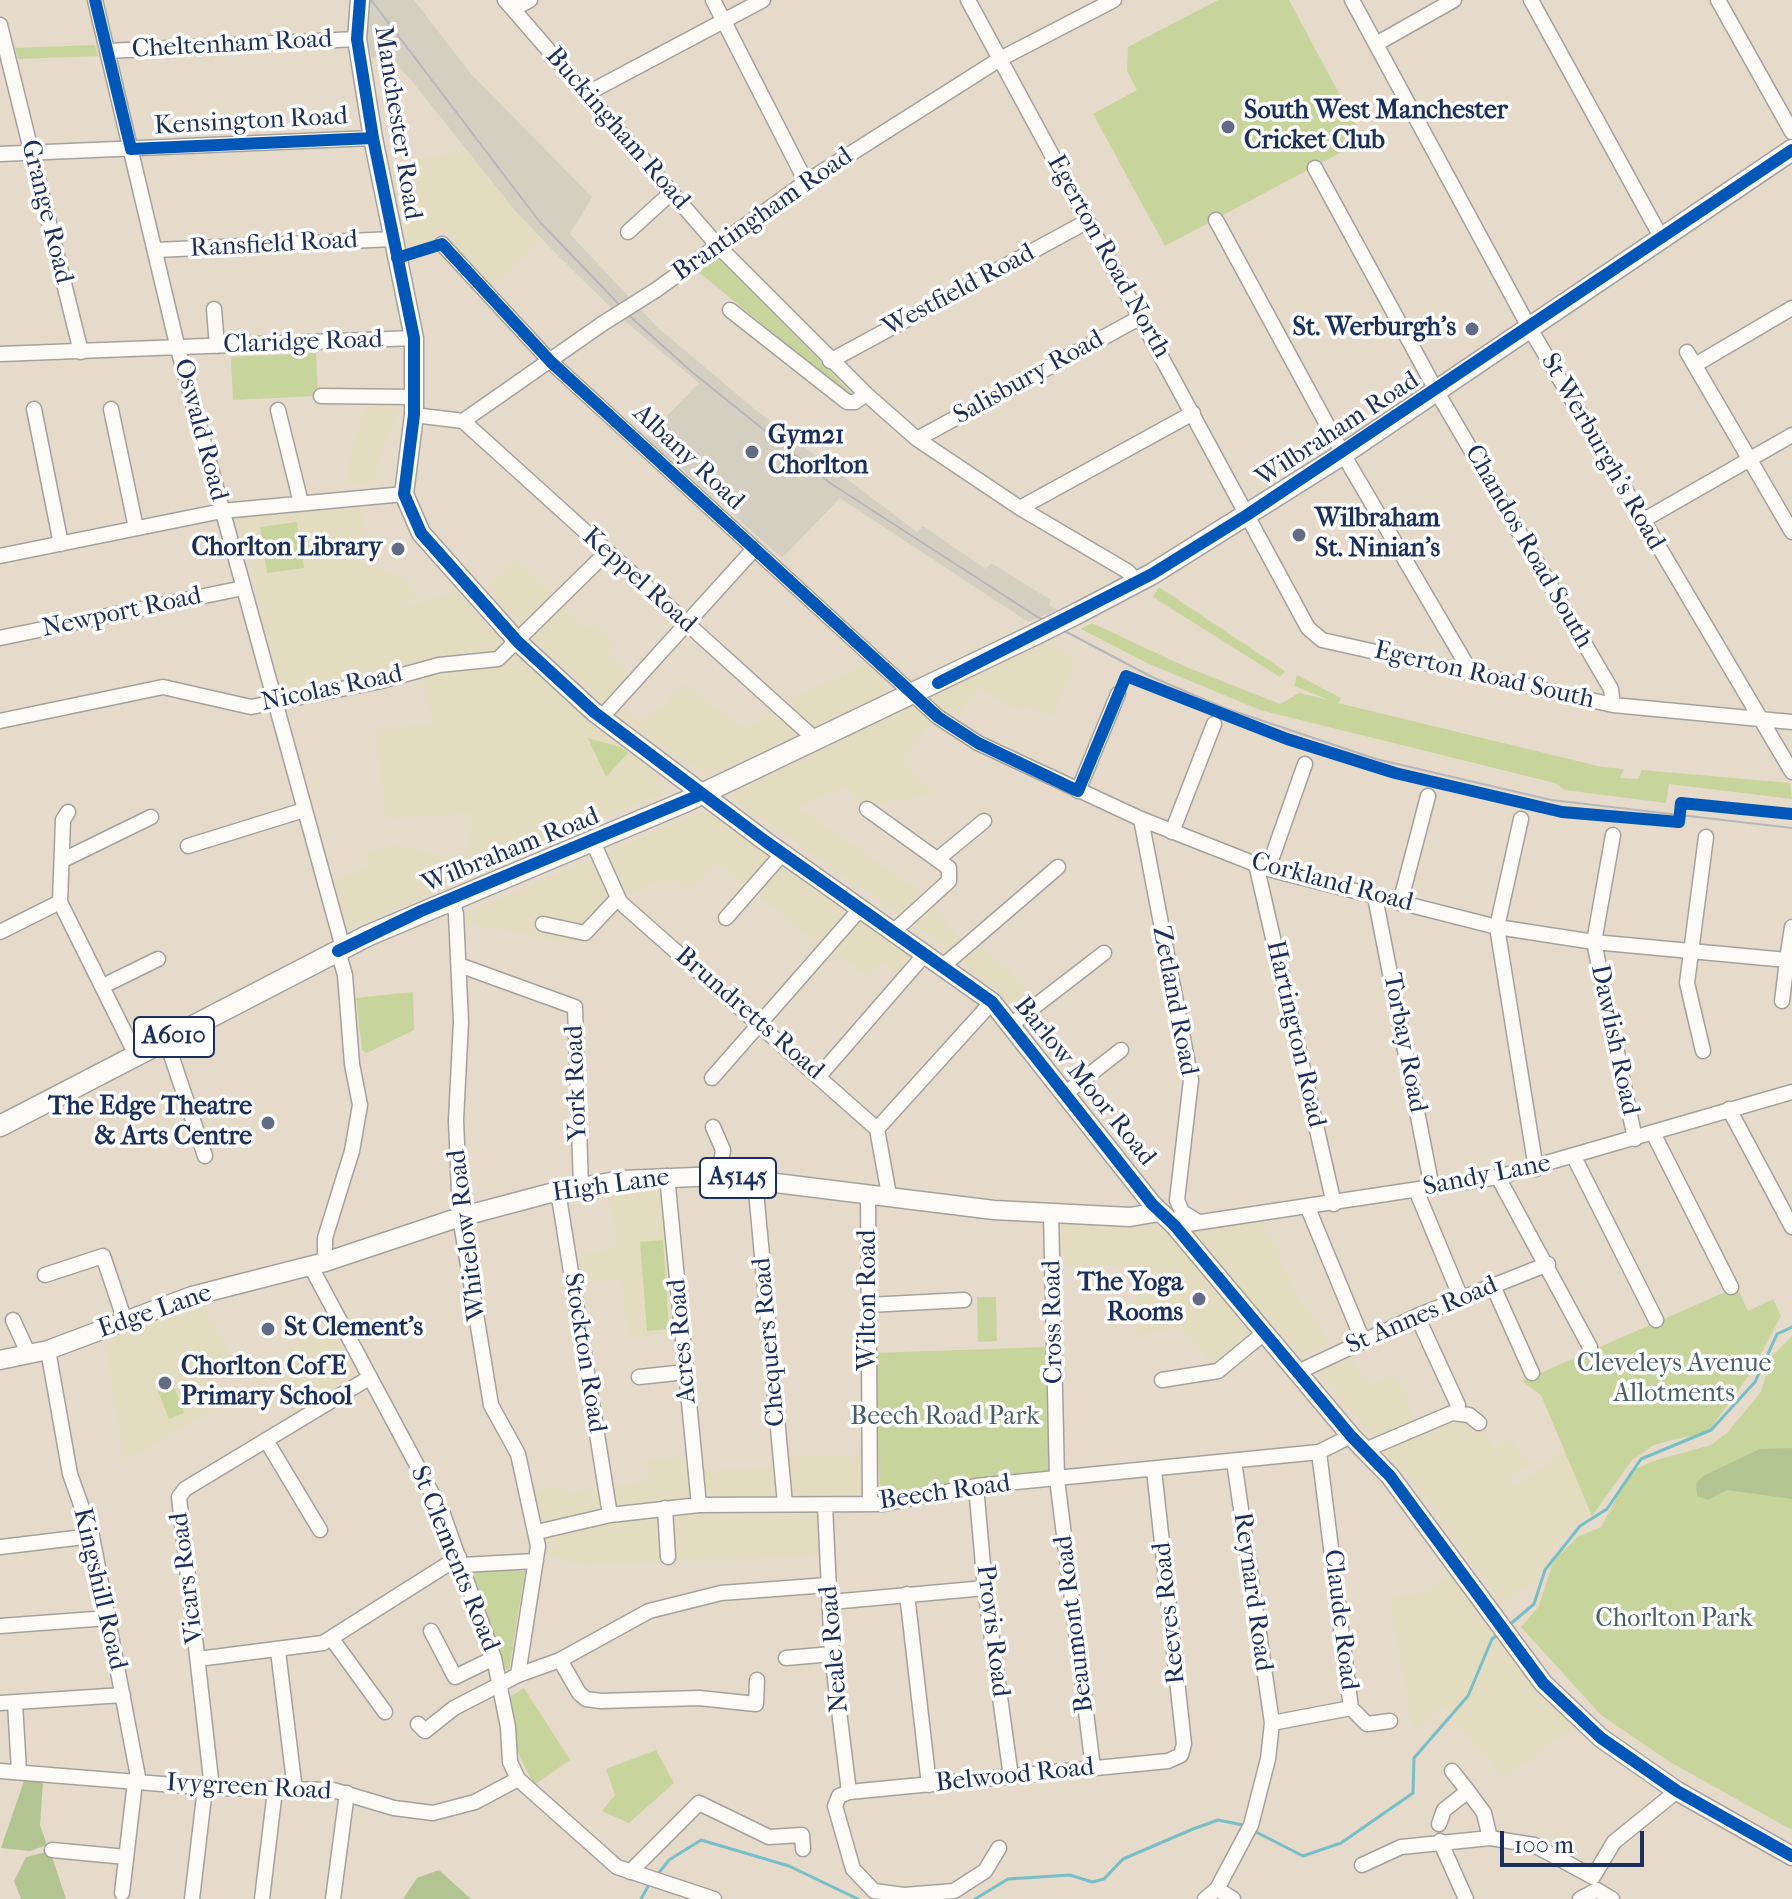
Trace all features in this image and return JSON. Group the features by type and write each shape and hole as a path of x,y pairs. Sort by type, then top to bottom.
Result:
{"highway":[{"name":"Wilbraham Road","path":"0,1126 340,950 452,899 702,794 914,694 1138,582 1437,392 1792,150"}],"main road":[{"name":"Manchester Road","path":"360,6 357,39 373,138 414,338 414,406 404,494"},
{"path":"404,494 421,533 518,642"},
{"name":"Barlow Moor Road","path":"518,642 601,718 992,1002 1159,1212 1175,1226 1351,1436 1411,1502 1510,1643 1539,1679 1601,1738 1677,1791 1792,1856"},
{"name":"High Lane","path":"317,1264 460,1217 558,1191 667,1176 719,1176 994,1210 1130,1217 1159,1212"},
{"name":"Edge Lane","path":"0,1360 48,1350 192,1296 317,1264"}],"street":[{"name":"Oswald Road","path":"95,0 178,349 340,950"},
{"path":"509,4 530,0"},
{"path":"713,0 806,182"},
{"path":"586,94 763,0"},
{"name":"Egerton Road North","path":"968,0 1247,515"},
{"name":"Brantingham Road","path":"463,421 656,290 806,182 1000,59 1114,0"},
{"name":"St Werburgh's Road","path":"1352,0 1529,327 1792,772"},
{"path":"1376,44 1454,0"},
{"path":"1531,0 1661,237"},
{"path":"1718,0 1792,132"},
{"name":"Buckingham Road","path":"509,4 718,246 830,361 917,439 1020,508 1127,571 1138,582"},
{"name":"Grange Road","path":"0,25 81,352"},
{"name":"Cheltenham Road","path":"107,51 357,39"},
{"name":"Kensington Road","path":"0,154 373,138"},
{"name":"Chandos Road South","path":"1315,168 1437,392 1611,689 1613,705"},
{"path":"628,232 672,192"},
{"path":"1216,220 1343,454 1472,674"},
{"name":"Westfield Road","path":"830,361 1088,221"},
{"name":"Ransfield Road","path":"156,250 393,239"},
{"name":"Albany Road","path":"442,244 551,362 914,694"},
{"path":"1792,308 1691,358 1792,532"},
{"path":"214,309 217,346"},
{"path":"730,310 847,402 855,402 866,394"},
{"name":"Salisbury Road","path":"917,439 1141,317"},
{"name":"Claridge Road","path":"0,354 414,338"},
{"path":"321,396 414,406 463,421"},
{"path":"34,409 61,544"},
{"path":"111,409 136,528"},
{"path":"278,410 301,503"},
{"path":"1020,508 1193,413"},
{"name":"Keppel Road","path":"463,421 816,740"},
{"path":"1642,521 1792,435"},
{"path":"0,556 222,511 404,494"},
{"name":"Egerton Road South","path":"1247,515 1308,628 1322,640 1613,705 1792,722"},
{"path":"601,718 754,549"},
{"name":"Nicolas Road","path":"0,721 163,687 251,707 381,681 439,665 498,659 607,552"},
{"name":"Newport Road","path":"0,638 243,588"},
{"name":"Corkland Road","path":"914,694 957,732 1141,819 1262,866 1497,927 1689,953 1787,960"},
{"path":"1078,791 1118,694"},
{"path":"1172,832 1214,724"},
{"path":"1262,866 1305,764"},
{"path":"1400,903 1428,796"},
{"path":"867,809 949,868 949,881 894,931"},
{"path":"188,846 304,810"},
{"path":"68,812 63,820 60,902 136,1055"},
{"path":"63,860 151,817"},
{"name":"Zetland Road","path":"1141,819 1191,1080 1176,1195 1182,1212 1197,1221"},
{"path":"1521,819 1497,927 1536,1169"},
{"path":"939,858 984,821"},
{"path":"1594,942 1613,835"},
{"path":"1703,1051 1706,1032 1687,983 1706,837"},
{"name":"Brundretts Road","path":"592,840 618,898 877,1129"},
{"path":"726,918 783,853"},
{"name":"Hartington Road","path":"1262,866 1334,1204"},
{"path":"943,966 1058,867"},
{"name":"Torbay Road","path":"1375,897 1424,1189 1461,1298"},
{"path":"543,924 585,933 618,898"},
{"name":"Whitelow Road","path":"452,899 461,1022 456,1120 460,1217 491,1405 518,1454 537,1532 536,1561 518,1675"},
{"path":"0,932 60,902"},
{"path":"712,1078 861,908"},
{"path":"1782,1001 1792,927"},
{"name":"Dawlish Road","path":"1594,942 1635,1139"},
{"path":"317,1264 352,1151 360,1105 352,1064 340,950"},
{"path":"820,1075 926,953"},
{"path":"1012,1024 1104,953"},
{"path":"103,986 158,959"},
{"name":"York Road","path":"459,965 575,1007 581,1187"},
{"path":"889,1195 877,1129 992,1002"},
{"path":"166,1040 205,1156"},
{"path":"1066,1093 1121,1050"},
{"name":"Sandy Lane","path":"1175,1226 1334,1204 1536,1169 1792,1092"},
{"path":"1729,1109 1792,1227"},
{"path":"713,1127 723,1150 719,1176"},
{"path":"1653,1133 1731,1287"},
{"path":"1574,1157 1656,1320"},
{"name":"Acres Road","path":"667,1176 699,1505"},
{"path":"1498,1177 1548,1264 1590,1347"},
{"name":"Chequers Road","path":"755,1180 785,1504"},
{"name":"Stockton Road","path":"558,1191 610,1515"},
{"name":"Wilton Road","path":"868,1193 870,1504"},
{"path":"1308,1208 1363,1341"},
{"name":"Cross Road","path":"1051,1213 1057,1479"},
{"path":"45,1275 103,1256 125,1321"},
{"name":"St Clements Road","path":"317,1264 369,1378 431,1487 460,1561 494,1658 501,1686 509,1753 518,1779"},
{"name":"St Annes Road","path":"1298,1372 1417,1316 1548,1264"},
{"path":"1493,1286 1532,1373"},
{"path":"868,1305 964,1300"},
{"path":"1417,1316 1458,1405"},
{"path":"13,1320 29,1355"},
{"path":"1162,1380 1218,1371 1264,1333"},
{"name":"Kingshill Road","path":"48,1350 70,1474 92,1536 137,1782 122,1893"},
{"path":"639,1377 685,1372"},
{"name":"Vicars Road","path":"192,1899 208,1788 198,1659 179,1497 185,1489 369,1378"},
{"path":"1365,1450 1452,1413 1469,1415 1479,1423"},
{"name":"Beech Road","path":"537,1532 610,1515 665,1508 870,1504 976,1486 1319,1452 1351,1436"},
{"path":"266,1440 320,1530"},
{"name":"Claude Road","path":"1272,1723 1351,1708 1319,1452"},
{"name":"Reynard Road","path":"1234,1461 1272,1723"},
{"name":"Reeves Road","path":"1154,1470 1184,1744 1181,1755"},
{"name":"Beaumont Road","path":"1057,1479 1093,1768"},
{"name":"Provis Road","path":"976,1486 985,1588 1011,1777"},
{"name":"Neale Road","path":"825,1505 832,1654 849,1792"},
{"path":"665,1508 668,1557"},
{"path":"0,1547 92,1536"},
{"path":"198,1659 315,1646 332,1639 460,1561 536,1561"},
{"path":"418,1724 425,1731 454,1708 518,1675 560,1660 660,1607 750,1589 828,1585"},
{"path":"831,1602 985,1588"},
{"path":"907,1594 929,1785"},
{"path":"0,1626 108,1618"},
{"path":"431,1631 455,1677 494,1658"},
{"path":"332,1639 385,1712"},
{"path":"278,1651 295,1790"},
{"path":"786,1658 832,1654"},
{"path":"560,1660 579,1693 586,1699 601,1701 699,1698 756,1704 757,1680"},
{"path":"19,1771 7,1703 123,1695"},
{"path":"1351,1708 1367,1724 1390,1721"},
{"path":"1233,1899 1211,1894 1250,1829 1268,1759 1272,1723"},
{"name":"Belwood Road","path":"849,1792 1168,1761 1181,1755"},
{"name":"Ivygreen Road","path":"0,1771 208,1788 347,1793 394,1808 433,1813 475,1802 518,1779"},
{"path":"1452,1771 1484,1813 1490,1838"},
{"path":"518,1779 597,1852 630,1872 714,1899"},
{"path":"262,1899 275,1790"},
{"path":"1439,1824 1444,1810 1468,1791"},
{"path":"1362,1865 1401,1847 1490,1838 1534,1845 1593,1877 1614,1842 1677,1791"},
{"path":"849,1792 839,1796 835,1806 853,1869 874,1891 904,1895 954,1891 985,1871 999,1848"},
{"path":"333,1899 347,1793"},
{"path":"630,1872 699,1803 769,1837 802,1835 803,1849"},
{"path":"1440,1841 1466,1899"},
{"path":"52,1850 126,1857"},
{"path":"1580,1899 1597,1890 1612,1899"}],"shaded area":[{"path":"356,0 414,0 471,74 592,197 570,234 657,327 757,411 917,532 923,526 986,569 991,563 1051,600 1049,605 1058,610 1028,622 840,498 782,558 646,437 699,383 626,322 557,255 513,208 411,80 387,55 372,58"},
{"path":"467,150 541,239 491,285 453,246 453,238 446,233 436,233 428,247 409,251 389,164"},
{"path":"367,403 399,406 372,483 349,485 347,469"},
{"path":"363,507 366,544 382,543 377,569 402,577 420,597 403,603 404,606 456,592 522,662 654,771 666,791 348,929 334,880 367,868 365,853 395,844 452,859 466,858 472,813 386,819 376,730 434,723 416,662 282,691 237,518"},
{"path":"516,557 586,628 593,623 616,645 608,655 628,673 609,696 641,722 664,705 683,683 744,728 796,703 794,697 868,663 888,687 880,696 708,776 616,714 533,639 486,586"},
{"path":"1046,640 1075,661 1052,718 1029,707 1017,711 978,688 959,715 946,708 902,756 908,770 936,793 860,807 848,785 799,808 921,892 973,953 983,946 1002,968 1006,965 1062,1039 1049,1049 1017,1008 988,982 924,932 733,798 733,792"},
{"path":"704,811 910,957 896,973 882,961 868,977 835,951 831,955 717,863 689,892 672,877 624,895 575,944 466,923 468,912"},
{"path":"663,1185 678,1332 630,1338 621,1278 583,1284 579,1254 617,1248 609,1190"},
{"path":"1061,1217 1198,1229 1261,1219 1299,1298 1321,1328 1328,1345 1302,1357 1268,1319 1212,1365 1180,1329 1137,1335 1139,1266 1063,1266"},
{"name":"Chorlton CofE Primary School","path":"201,1301 233,1359 216,1369 221,1398 283,1363 285,1366 296,1360 289,1346 329,1324 360,1378 296,1414 273,1374 124,1462 105,1340"},
{"path":"1351,1355 1368,1385 1394,1373 1416,1420 1375,1439 1318,1371"},
{"path":"1447,1419 1470,1419 1496,1448 1510,1436 1530,1464 1510,1478 1516,1486 1565,1451 1592,1516 1573,1527 1548,1556 1544,1574 1503,1605 1428,1499 1379,1444"},
{"path":"698,1455 701,1471 790,1467 790,1457 864,1455 865,1491 863,1495 820,1496 822,1556 581,1565 544,1554 535,1491 567,1486 569,1492 647,1481 646,1460"},
{"path":"1453,1573 1575,1726 1504,1778 1443,1706 1414,1731 1389,1597 1426,1592"}],"green space":[{"name":"South West Manchester Cricket Club","path":"1218,0 1289,0 1364,140 1165,246 1093,114 1137,90 1127,71 1128,47"},
{"path":"95,45 98,56 18,59 15,48"},
{"path":"716,254 852,394 850,396 695,269"},
{"path":"316,353 318,396 233,400 231,357"},
{"path":"297,522 304,568 267,573 260,527"},
{"path":"1159,587 1285,671 1280,677 1153,597"},
{"path":"1092,623 1186,667 1280,704 1299,693 1329,700 1294,686 1297,675 1341,698 1338,703 1602,767 1624,769 1620,778 1638,779 1642,770 1790,783 1792,799 1669,784 1666,803 1565,790 1555,783 1260,710 1147,663 1081,629"},
{"path":"588,738 620,747 628,753 606,777"},
{"path":"413,992 414,1030 367,1053 362,1050 356,998"},
{"path":"663,1240 669,1329 647,1331 640,1242"},
{"name":"Cleveleys Avenue Allotments","path":"1737,1287 1748,1311 1773,1299 1781,1316 1750,1374 1710,1429 1698,1437 1684,1437 1654,1445 1632,1460 1592,1516 1541,1395 1522,1381"},
{"path":"977,1297 996,1297 997,1341 978,1342"},
{"name":"Chorlton Park","path":"1792,1336 1792,1830 1670,1762 1601,1715 1521,1627 1539,1606 1553,1562 1577,1537 1601,1527 1631,1471 1653,1461 1711,1445 1727,1433 1761,1392 1771,1357"},
{"name":"Beech Road Park","path":"1046,1347 1053,1474 880,1492 874,1353"},
{"path":"172,1382 184,1413 169,1419 157,1388"},
{"path":"1792,1448 1792,1499 1727,1490 1708,1500 1697,1496 1696,1484 1703,1476 1760,1449"},
{"path":"472,1568 525,1571 509,1671 504,1668"},
{"path":"524,1688 570,1760 534,1785 518,1753 510,1697"},
{"path":"656,1750 674,1783 629,1823 602,1811 615,1795 606,1769"},
{"path":"24,1781 43,1782 40,1825 47,1845 30,1851 1,1848"},
{"path":"50,1851 66,1899 21,1899 14,1881 26,1857"},
{"path":"439,1870 471,1899 403,1899 417,1878"}],"waterway":[{"path":"1508,1626 1534,1604 1545,1570 1580,1526 1607,1509 1641,1459 1711,1430 1755,1382 1777,1334 1792,1327"},
{"path":"1254,1831 1303,1856 1341,1843 1413,1793 1414,1758 1468,1696 1492,1639 1500,1633"},
{"path":"975,1899 1008,1879 1070,1875 1092,1882 1104,1879 1123,1859 1193,1829 1218,1820 1243,1825"},
{"path":"658,1874 669,1860 701,1840 789,1866 858,1899"},
{"path":"641,1899 650,1883"}],"tram line":[{"path":"371,0 539,221 635,321 692,372 830,483 1036,616 1152,677 1222,707 1376,759 1551,800 1792,828"}],"cycle path":[{"path":"95,0 131,149 373,138"},
{"path":"360,0 357,39 373,138 414,338 414,415 404,494 421,533 518,642 594,712 765,841 992,1002 1152,1204 1175,1226 1351,1436 1390,1476 1543,1683 1601,1738 1677,1791 1792,1856"},
{"path":"938,683 1152,574 1247,515 1792,150"},
{"path":"397,258 442,244 551,362 938,717 978,743 1078,791 1126,676 1287,739 1395,773 1562,812 1679,822 1681,803 1792,814"},
{"path":"338,951 421,911 702,794"}],"place":[{"name":"South West Manchester Cricket Club","path":"1228,127"},
{"name":"St. Werburgh's","path":"1472,329"},
{"name":"Gym21 Chorlton","path":"752,452"},
{"name":"Wilbraham St. Ninian's","path":"1299,535"},
{"name":"Chorlton Library","path":"398,549"},
{"name":"The Edge Theatre & Arts Centre","path":"268,1123"},
{"name":"The Yoga Rooms","path":"1199,1299"},
{"name":"St Clement's","path":"268,1329"},
{"name":"Chorlton CofE Primary School","path":"165,1383"}]}
